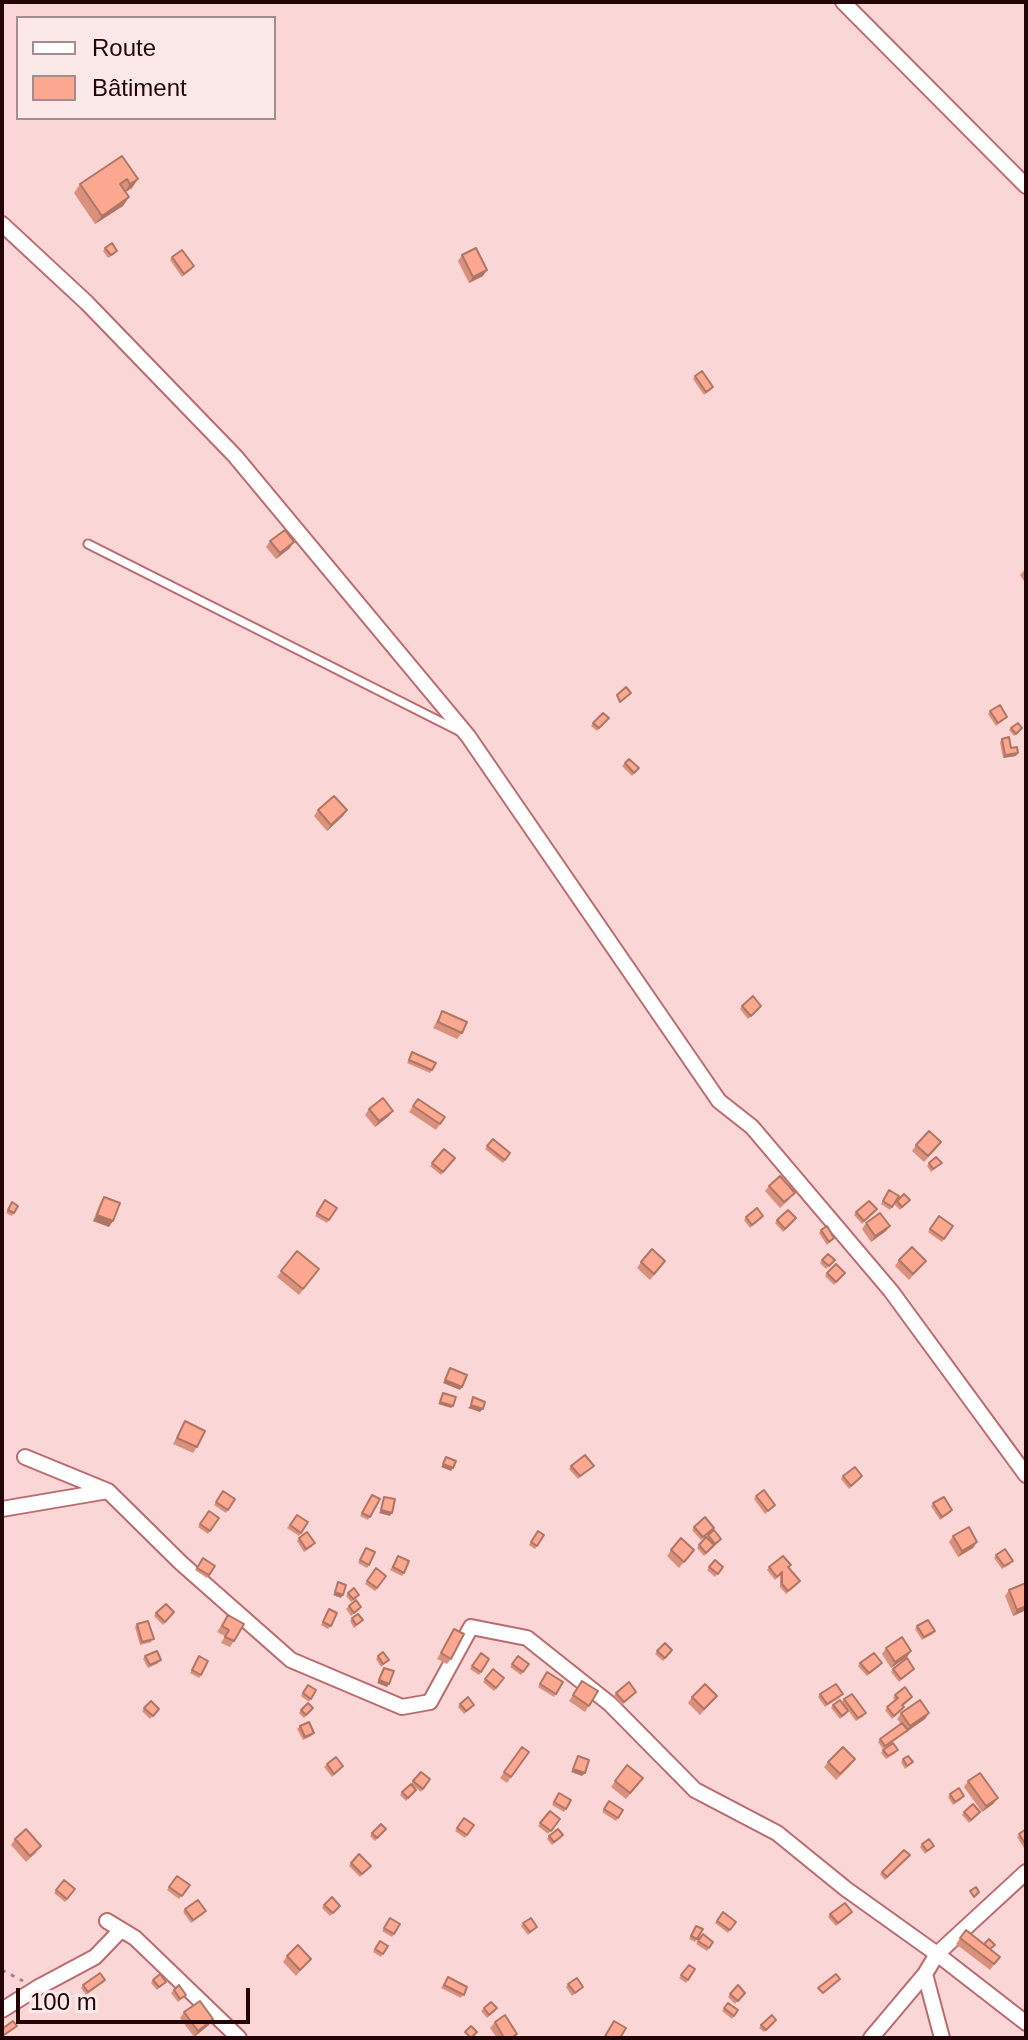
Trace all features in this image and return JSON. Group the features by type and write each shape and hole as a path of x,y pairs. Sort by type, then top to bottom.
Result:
{"street":[{"path":"843,2 1026,186"},
{"path":"2,224 87,303 235,456 468,736 719,1101 752,1127 891,1291 1026,1475"},
{"path":"25,1457 108,1491 181,1563 291,1660 402,1707 430,1702 471,1627 527,1638 610,1704 695,1790 777,1833 846,1889 1026,2023"},
{"path":"2,1509 108,1491"},
{"path":"871,2038 925,1974 937,1954 1026,1872"},
{"path":"107,1921 135,1938 239,2038"},
{"path":"2,2010 95,1957 121,1930"},
{"path":"925,1974 942,2038"}],"lane":[{"path":"88,544 468,736"}],"path":[{"path":"2,1970 37,1988"}],"building":[{"path":"122,156 138,179 130,184 127,179 120,184 129,197 102,216 80,184"},
{"path":"112,243 117,251 111,255 105,248"},
{"path":"476,248 487,270 473,277 462,255"},
{"path":"182,250 194,266 184,274 172,257"},
{"path":"702,371 713,387 706,392 695,376"},
{"path":"285,530 294,542 280,553 270,541"},
{"path":"626,687 631,693 620,702 617,695"},
{"path":"1000,705 1007,717 998,723 990,711"},
{"path":"603,713 609,718 599,728 593,723"},
{"path":"1018,723 1022,728 1016,734 1011,728"},
{"path":"1009,737 1011,748 1017,747 1018,753 1005,755 1002,739"},
{"path":"629,759 639,768 634,773 625,763"},
{"path":"334,796 347,810 331,825 318,810"},
{"path":"753,996 761,1006 751,1016 742,1006"},
{"path":"442,1011 467,1022 462,1033 438,1022"},
{"path":"412,1052 436,1063 432,1070 409,1060"},
{"path":"383,1098 393,1111 379,1121 369,1109"},
{"path":"418,1099 445,1117 440,1124 413,1106"},
{"path":"929,1131 941,1142 928,1156 916,1145"},
{"path":"493,1139 510,1153 505,1160 487,1146"},
{"path":"444,1149 455,1158 443,1172 432,1163"},
{"path":"936,1157 942,1163 933,1169 929,1163"},
{"path":"780,1176 795,1193 784,1202 769,1186"},
{"path":"889,1190 899,1196 892,1207 883,1201"},
{"path":"904,1194 910,1200 902,1207 897,1201"},
{"path":"104,1197 120,1203 113,1221 97,1215"},
{"path":"325,1200 337,1208 329,1220 317,1213"},
{"path":"869,1201 877,1209 864,1221 856,1212"},
{"path":"12,1202 18,1206 14,1213 8,1210"},
{"path":"757,1208 763,1216 752,1225 746,1217"},
{"path":"788,1210 796,1218 785,1229 777,1220"},
{"path":"880,1213 890,1226 875,1236 866,1223"},
{"path":"939,1216 953,1226 944,1239 930,1229"},
{"path":"827,1226 834,1238 829,1242 821,1230"},
{"path":"912,1247 926,1261 913,1274 899,1260"},
{"path":"652,1249 665,1261 654,1274 641,1262"},
{"path":"297,1251 319,1269 303,1289 281,1271"},
{"path":"828,1254 835,1260 829,1266 822,1260"},
{"path":"836,1264 845,1273 836,1282 827,1273"},
{"path":"450,1368 467,1375 462,1387 445,1380"},
{"path":"443,1393 456,1397 453,1406 440,1402"},
{"path":"473,1397 485,1402 483,1409 471,1405"},
{"path":"185,1421 205,1431 197,1447 177,1438"},
{"path":"585,1455 594,1466 580,1476 571,1466"},
{"path":"446,1457 456,1461 453,1468 443,1464"},
{"path":"855,1467 862,1476 851,1486 843,1476"},
{"path":"764,1490 775,1505 768,1511 756,1496"},
{"path":"223,1491 235,1499 228,1510 216,1502"},
{"path":"372,1495 380,1499 370,1517 362,1513"},
{"path":"384,1497 395,1499 392,1513 381,1510"},
{"path":"944,1497 952,1510 942,1517 933,1503"},
{"path":"209,1511 219,1518 210,1531 200,1524"},
{"path":"297,1515 308,1522 301,1533 290,1525"},
{"path":"705,1517 714,1528 703,1537 694,1527"},
{"path":"969,1527 977,1542 962,1551 953,1536"},
{"path":"714,1530 721,1539 715,1544 708,1535"},
{"path":"538,1531 544,1535 537,1546 531,1542"},
{"path":"307,1532 315,1543 306,1549 299,1538"},
{"path":"706,1537 714,1545 706,1553 699,1545"},
{"path":"681,1538 694,1550 684,1562 671,1550"},
{"path":"366,1548 375,1552 369,1565 360,1560"},
{"path":"1005,1549 1013,1561 1004,1566 996,1555"},
{"path":"398,1556 409,1561 404,1573 393,1567"},
{"path":"783,1556 800,1581 788,1591 782,1584 782,1572 777,1577 769,1567"},
{"path":"203,1558 215,1566 209,1575 197,1568"},
{"path":"715,1560 723,1567 718,1574 709,1567"},
{"path":"376,1568 386,1576 377,1588 367,1581"},
{"path":"338,1582 346,1585 343,1595 335,1592"},
{"path":"1026,1583 1026,1606 1017,1610 1009,1590"},
{"path":"354,1588 359,1595 353,1599 348,1593"},
{"path":"356,1600 361,1607 354,1613 349,1606"},
{"path":"166,1604 174,1612 165,1622 156,1613"},
{"path":"329,1609 337,1613 331,1626 323,1622"},
{"path":"358,1614 363,1620 356,1625 352,1618"},
{"path":"228,1615 244,1624 234,1641 225,1637 229,1630 222,1626"},
{"path":"928,1620 935,1631 924,1637 917,1626"},
{"path":"148,1621 154,1639 142,1642 137,1624"},
{"path":"454,1629 464,1634 451,1659 441,1653"},
{"path":"902,1637 911,1651 895,1662 886,1648"},
{"path":"665,1643 672,1650 665,1658 657,1651"},
{"path":"157,1651 161,1660 150,1665 145,1656"},
{"path":"383,1652 389,1660 383,1664 378,1656"},
{"path":"481,1653 489,1659 481,1672 472,1666"},
{"path":"874,1653 882,1663 869,1673 860,1663"},
{"path":"199,1656 208,1661 201,1675 192,1670"},
{"path":"518,1656 529,1664 523,1672 512,1664"},
{"path":"907,1658 914,1669 901,1679 893,1669"},
{"path":"384,1668 394,1671 389,1684 379,1680"},
{"path":"493,1669 504,1678 496,1688 485,1679"},
{"path":"547,1672 563,1682 556,1694 540,1684"},
{"path":"582,1681 598,1691 589,1706 573,1695"},
{"path":"629,1682 636,1692 624,1702 616,1693"},
{"path":"705,1684 717,1696 704,1709 692,1697"},
{"path":"836,1684 843,1694 827,1704 820,1694"},
{"path":"308,1685 316,1690 311,1699 303,1693"},
{"path":"905,1687 912,1697 894,1716 887,1707"},
{"path":"852,1694 866,1713 858,1718 844,1699"},
{"path":"468,1697 474,1705 466,1711 460,1704"},
{"path":"840,1700 848,1711 842,1716 833,1705"},
{"path":"920,1700 929,1713 910,1726 901,1713"},
{"path":"151,1701 159,1709 153,1716 144,1708"},
{"path":"308,1703 313,1708 306,1715 301,1710"},
{"path":"309,1722 314,1733 305,1737 300,1726"},
{"path":"902,1723 908,1730 885,1746 880,1739"},
{"path":"893,1743 898,1750 888,1756 883,1750"},
{"path":"522,1747 529,1752 511,1777 504,1772"},
{"path":"843,1747 855,1759 840,1774 828,1762"},
{"path":"578,1756 589,1760 585,1773 573,1769"},
{"path":"908,1756 913,1762 907,1766 903,1759"},
{"path":"336,1757 343,1766 334,1774 327,1764"},
{"path":"627,1765 643,1778 630,1793 615,1781"},
{"path":"421,1772 430,1779 423,1789 413,1781"},
{"path":"980,1773 998,1798 986,1806 968,1781"},
{"path":"411,1784 416,1790 408,1798 402,1792"},
{"path":"959,1788 964,1796 955,1802 950,1794"},
{"path":"559,1793 571,1800 566,1809 554,1802"},
{"path":"609,1801 623,1810 618,1818 604,1809"},
{"path":"973,1804 980,1812 971,1820 964,1812"},
{"path":"550,1811 560,1819 551,1831 540,1823"},
{"path":"464,1818 474,1825 467,1835 457,1828"},
{"path":"381,1824 386,1829 377,1838 372,1833"},
{"path":"26,1829 41,1846 30,1856 15,1839"},
{"path":"558,1829 563,1835 554,1842 549,1836"},
{"path":"1026,1829 1026,1845 1019,1834"},
{"path":"929,1839 934,1846 927,1851 922,1844"},
{"path":"904,1850 910,1855 887,1877 882,1872"},
{"path":"359,1854 371,1866 362,1874 351,1863"},
{"path":"177,1876 190,1885 182,1896 169,1887"},
{"path":"64,1880 75,1889 67,1899 56,1890"},
{"path":"976,1887 979,1892 974,1897 970,1891"},
{"path":"332,1897 340,1906 333,1913 324,1905"},
{"path":"198,1900 206,1911 193,1920 185,1909"},
{"path":"845,1903 852,1912 838,1923 830,1914"},
{"path":"723,1912 736,1922 730,1930 717,1921"},
{"path":"390,1918 400,1924 394,1934 384,1928"},
{"path":"531,1918 537,1927 530,1932 523,1923"},
{"path":"696,1926 703,1929 697,1939 691,1936"},
{"path":"966,1930 1000,1957 994,1964 960,1938"},
{"path":"703,1934 713,1942 709,1948 698,1941"},
{"path":"989,1939 995,1945 990,1949 984,1944"},
{"path":"380,1941 388,1946 383,1954 375,1949"},
{"path":"298,1945 311,1959 300,1970 287,1956"},
{"path":"689,1965 695,1969 688,1980 681,1975"},
{"path":"100,1973 105,1980 88,1992 83,1985"},
{"path":"160,1974 166,1982 159,1987 153,1980"},
{"path":"836,1974 840,1979 823,1993 818,1988"},
{"path":"448,1977 467,1987 464,1995 444,1985"},
{"path":"577,1978 583,1987 575,1993 568,1984"},
{"path":"179,1985 186,1995 180,1999 174,1990"},
{"path":"738,1985 745,1993 738,2001 730,1994"},
{"path":"200,2001 213,2019 198,2031 184,2012"},
{"path":"491,2002 497,2008 489,2015 484,2008"},
{"path":"728,2003 738,2010 734,2016 724,2008"},
{"path":"505,2015 517,2034 511,2038 504,2038 495,2022"},
{"path":"772,2015 776,2020 766,2030 761,2025"},
{"path":"13,2021 17,2026 4,2035 2,2029"},
{"path":"614,2021 626,2028 620,2038 604,2038"},
{"path":"471,2026 477,2032 471,2038 465,2032"}]}
